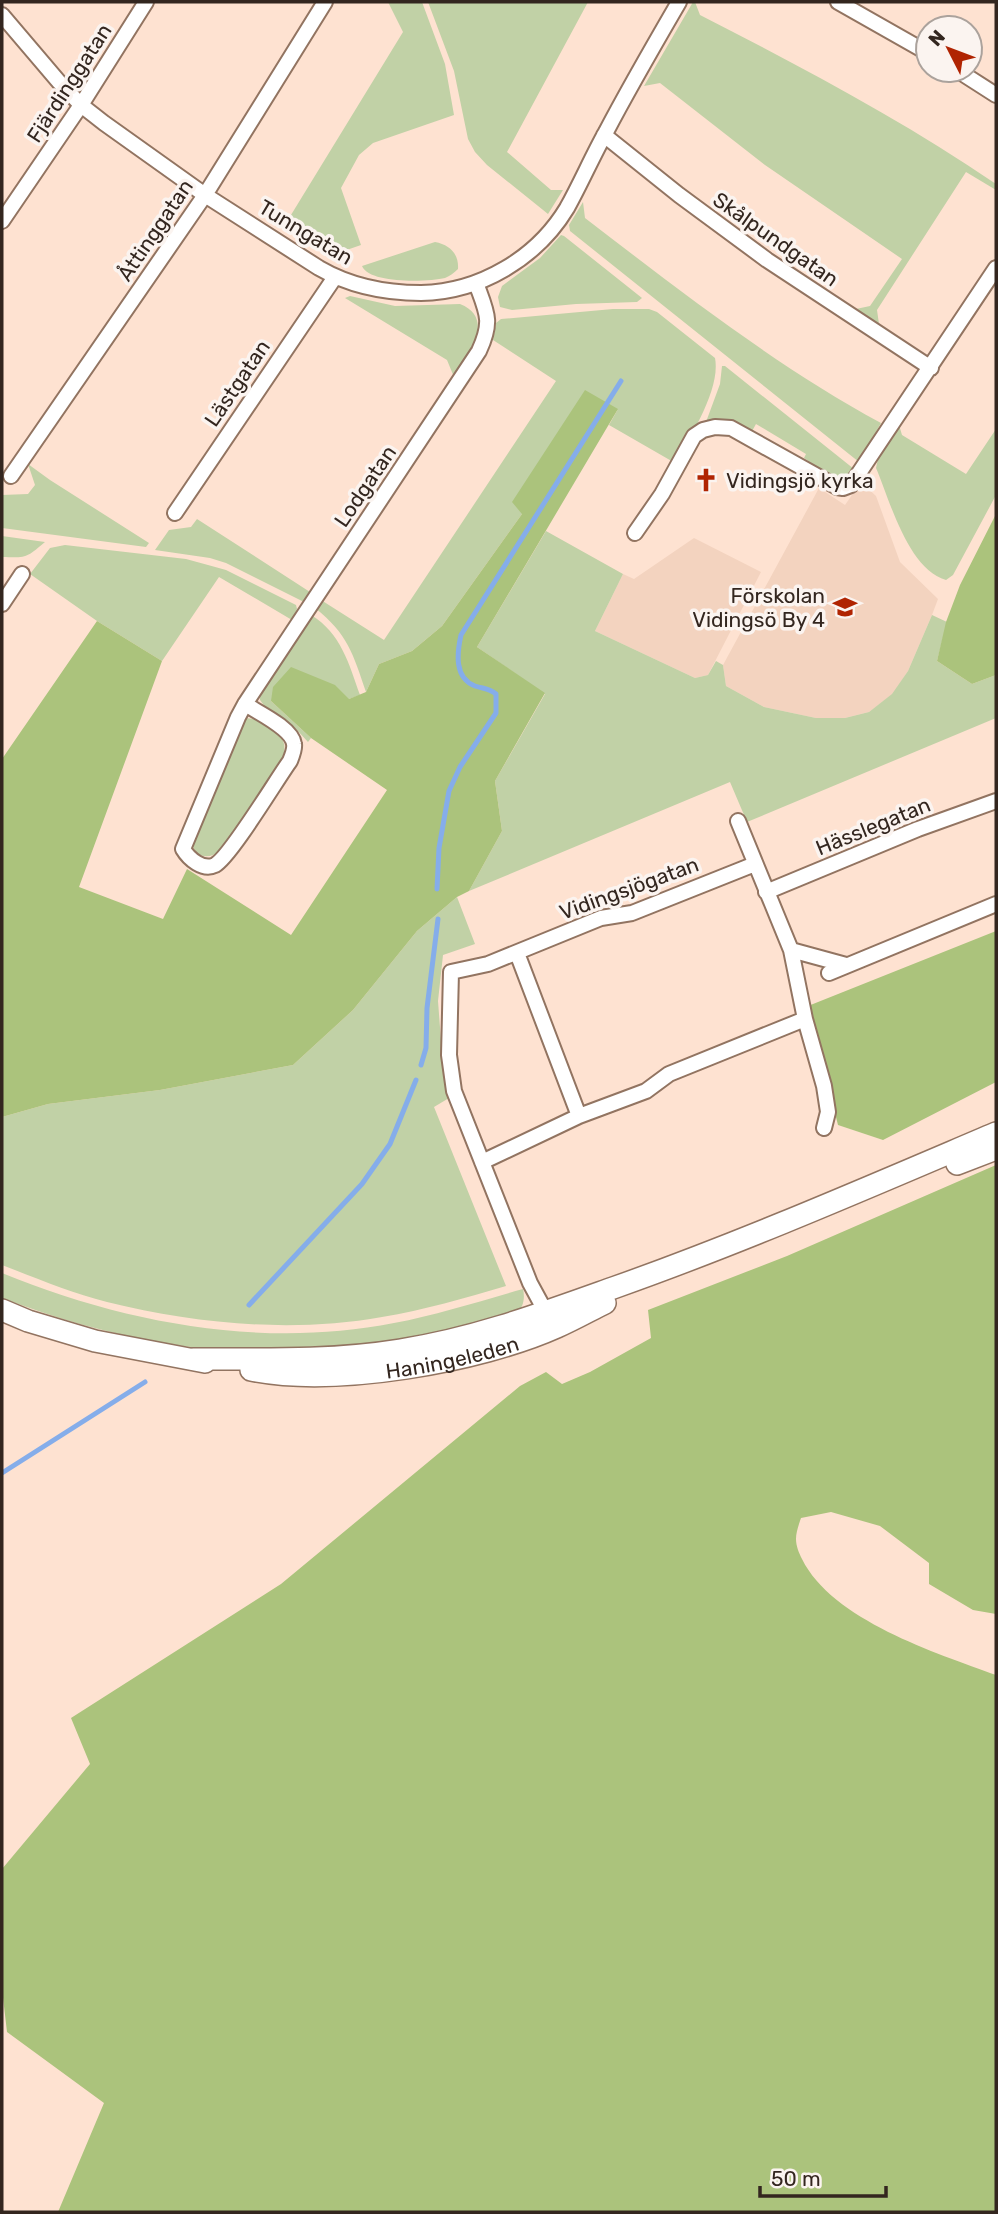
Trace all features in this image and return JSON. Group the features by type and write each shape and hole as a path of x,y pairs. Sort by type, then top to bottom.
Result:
{"main road":[{"name":"Haningeleden","path":"2,1311 95,1341 193,1359 287,1359 400,1350 493,1329 551,1320 996,1133"},
{"name":"Haningeleden","path":"805,1214 920,1179 996,1149"}],"street":[{"name":"Fjärdinggatan","path":"2,220 81,105 146,2"},
{"name":"Åttinggatan","path":"11,476 205,195 325,2"},
{"name":"Tunngatan","path":"2,15 81,105 205,195 335,277 365,286 406,293 432,293 461,288 509,267 525,256 555,224 566,210 604,135 679,2"},
{"path":"838,2 914,45"},
{"path":"979,84 996,95"},
{"name":"Skålpundgatan","path":"604,135 767,260 930,368"},
{"path":"635,533 662,494 694,436 715,427 732,428 843,488 851,485 996,268"},
{"name":"Lästgatan","path":"175,513 335,277"},
{"name":"Lodgatan","path":"245,704 284,728 291,735 293,751 290,761 228,852 215,865 208,866 193,860 183,849 228,739 245,704 479,351 488,326 487,315 475,283"},
{"path":"2,604 22,574"},
{"name":"Hässlegatan","path":"766,892 918,829 996,801"},
{"path":"738,821 790,950 826,1099 828,1112 824,1128"},
{"name":"Vidingsjögatan","path":"551,1320 530,1283 454,1091 449,1055 451,972 488,964 601,918 632,913 755,864"},
{"path":"829,973 996,904"},
{"path":"790,950 846,965"},
{"path":"517,953 579,1116"},
{"path":"482,1162 579,1116 646,1091 669,1074 805,1020"}],"shaded area":[{"name":"Förskolan Vidingsö By 4","path":"861,482 876,496 900,562 938,599 908,671 893,694 869,712 845,718 816,718 764,707 726,686 723,665 819,488 845,505"},
{"name":"Förskolan Vidingsö By 4","path":"694,538 761,572 708,675 695,678 595,631 623,574 634,579"}],"green space":[{"path":"388,2 422,2 445,64 454,115 373,143 359,155 341,188 361,245 335,254 324,252 283,228 403,32"},
{"path":"428,2 588,2 507,152 551,190 563,190 548,214 487,165 475,152 468,139 454,71"},
{"path":"693,2 700,15 851,95 996,184 996,190 966,172 877,310 879,324 856,309 870,306 902,259 765,165 660,83 644,86"},
{"path":"583,202 585,218 693,300 766,353 881,423 859,462 570,231 569,225"},
{"path":"561,235 642,298 637,302 512,310 500,307 498,297 502,286 540,258"},
{"path":"435,242 449,248 457,259 458,269 445,278 413,281 387,279 367,272 362,266"},
{"path":"350,296 395,306 460,304 471,311 476,319 476,338 454,377 447,360 345,298"},
{"path":"613,309 649,309 657,312 715,358 716,370 709,398 675,463 609,425 618,409 522,514 442,626 412,651 379,664 366,692 342,636 315,608 321,600 384,640 556,381 493,340 496,323 501,319"},
{"path":"722,366 854,469 843,477 830,475 804,458 806,454 756,424 751,433 706,422 720,384"},
{"path":"585,390 618,409 477,647 545,693 495,781 502,831 469,891 457,897 417,931 353,1010 293,1065 160,1090 48,1104 2,1117 2,759 97,621 162,661 79,887 163,919 187,869 291,935 387,790 311,738 271,701 273,687 291,667 335,685 349,699 366,692 379,664 412,651 442,626 522,514 512,502"},
{"path":"899,425 902,435 966,474 996,429 996,495 953,575 946,580 933,573 911,548 894,515 876,468 879,454"},
{"path":"28,464 149,543 146,547 2,528 2,495 28,494 35,485"},
{"path":"996,514 996,675 972,684 937,661 946,622 960,585"},
{"path":"197,519 310,592 304,602 226,563 155,550 169,530 191,527"},
{"path":"546,531 623,574 595,631 695,678 708,675 716,661 723,665 726,686 764,707 816,718 845,718 869,712 892,694 908,671 932,615 947,622 937,661 972,684 996,675 996,718 747,822 730,782 469,891 502,831 495,781 545,694 477,647"},
{"path":"2,536 45,542 27,555 3,557"},
{"path":"65,545 186,559 208,565 226,570 296,605 297,609 292,620 219,577 162,661 97,621 30,574 50,548"},
{"path":"311,615 337,640 360,695 349,699 271,701 311,738 308,742 296,729 269,712 260,700 260,694"},
{"path":"245,718 263,723 279,734 284,745 283,757 220,851 211,856 203,856 191,842 239,723"},
{"path":"457,897 475,944 443,955 438,1001 444,1080 449,1098 434,1107 506,1286 429,1307 348,1322 244,1324 175,1316 107,1302 2,1265 2,1117 48,1104 160,1090 293,1065 353,1010 417,931"},
{"path":"996,931 996,1082 883,1140 838,1125 808,1006"},
{"path":"996,1165 996,1614 973,1610 929,1584 929,1563 880,1526 831,1512 801,1518 796,1539 802,1559 816,1581 861,1617 916,1645 996,1675 996,2212 58,2212 104,2103 7,2032 2,1989 2,1869 90,1764 71,1718 281,1584 520,1386 546,1372 562,1384 590,1372 651,1338 648,1310 787,1256"},
{"path":"2,1273 48,1291 145,1318 244,1332 344,1330 394,1323 523,1289 524,1299 519,1311 509,1316 426,1337 332,1349 230,1351 144,1339 42,1312 2,1298"}],"waterway":[{"path":"437,889 439,848 449,791 460,767 496,713 496,694 468,682 460,671 458,657 461,635 621,381"},
{"path":"421,1065 426,1048 427,1008 438,919"},
{"path":"249,1305 362,1184 390,1144 416,1080"},
{"path":"2,1473 145,1382"}],"place":[{"name":"Vidingsjö kyrka","path":"706,480"},
{"name":"Förskolan Vidingsö By 4","path":"845,607"}]}
